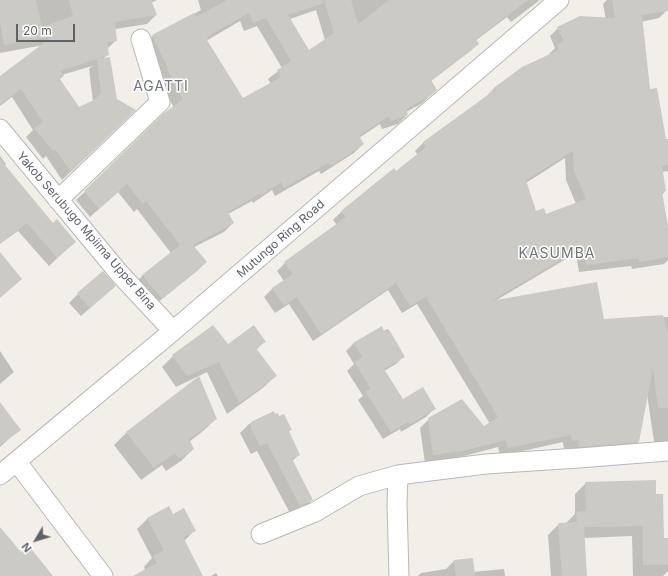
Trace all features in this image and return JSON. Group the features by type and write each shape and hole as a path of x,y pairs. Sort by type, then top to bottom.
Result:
{"street":[{"name":"Mutungo Ring Road","path":"0,475 173,331 559,0"},
{"path":"58,200 160,102 141,39"},
{"name":"Yakob Serubugo Mpiima Upper Bina","path":"0,129 119,273 173,331"},
{"path":"261,534 316,512 359,486 398,475 486,464 668,451"},
{"path":"17,462 103,576"},
{"path":"398,475 397,505 399,576"}],"building":[{"path":"0,0 36,0 42,27 73,16 69,0 151,0 157,15 115,22 117,41 107,42 109,55 60,71 64,76 60,79 79,107 94,100 101,93 97,59 110,57 117,99 136,110 71,172 55,149 53,151 34,128 43,122 21,89 0,105 0,76 53,36 4,45 0,22"},
{"path":"227,0 323,0 324,3 288,15 309,50 334,33 324,0 351,0 358,24 389,0 528,0 476,39 479,44 431,80 437,90 406,109 408,115 391,121 389,116 359,136 364,144 331,166 328,163 284,188 281,182 262,195 261,193 228,212 234,223 193,245 207,262 162,299 142,275 180,245 146,201 143,204 127,184 99,209 84,191 163,114 183,99 172,81 173,80 167,69 168,68 152,35 194,13 196,17","holes":["249,13 253,23 266,18 291,61 277,70 281,77 243,98 207,40 207,37"]},
{"path":"612,0 668,0 668,11 642,15 650,89 657,88 666,139 668,139 668,165 662,166 666,191 662,192 668,226 668,257 639,262 639,258 586,265 584,246 491,301 597,282 604,319 663,315 668,332 668,408 658,408 653,368 639,442 579,447 578,440 572,441 571,435 508,448 506,440 462,451 433,455 428,418 462,399 484,426 498,417 426,297 410,306 396,283 321,334 297,297 284,306 272,288 293,274 284,262 346,217 341,211 394,168 396,171 426,147 423,142 496,89 495,87 522,67 559,50 557,45 564,41 557,27 580,16 615,18","holes":["573,151 574,171 586,199 546,214 544,208 536,211 526,180"]},
{"path":"0,159 53,223 57,219 76,242 57,258 27,223 0,244"},
{"path":"0,252 22,279 0,298"},
{"path":"103,271 116,286 90,308 77,293"},
{"path":"213,325 228,344 254,325 266,342 256,348 277,376 239,403 219,362 187,376 172,355"},
{"path":"382,326 384,331 390,331 405,357 384,369 403,399 423,387 436,409 410,424 408,422 391,432 365,391 371,389 354,362 363,357 353,343"},
{"path":"199,376 217,419 189,439 194,449 179,459 175,453 154,468 126,432"},
{"path":"0,402 21,430 0,445"},
{"path":"274,411 275,414 278,413 279,416 284,414 292,430 289,431 300,455 292,459 313,500 300,506 267,443 260,446 251,428 251,422"},
{"path":"656,480 656,494 663,494 664,538 668,538 668,565 643,565 643,526 584,527 587,576 562,576 558,523 577,522 576,512 586,511 585,482"},
{"path":"169,506 173,514 184,508 196,531 183,537 203,576 133,576 157,563 153,556 164,550 147,518"},
{"path":"0,527 21,552 29,546 53,576 0,576"},
{"path":"473,558 475,576 456,576 454,560"}],"district":[{"name":"AGATTI","path":"161,87"},
{"name":"KASUMBA","path":"557,254"}]}
